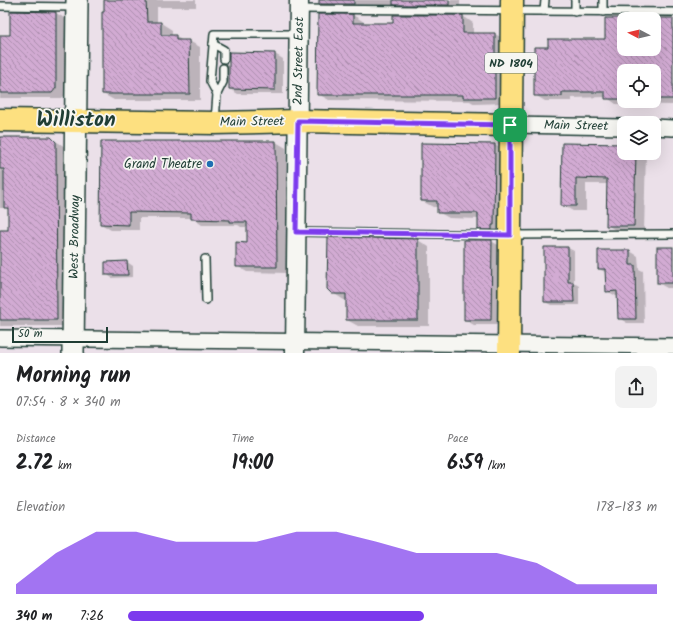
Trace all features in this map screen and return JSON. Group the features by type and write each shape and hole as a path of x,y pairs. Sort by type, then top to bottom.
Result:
{"main road":[{"name":"West Broadway","path":"73,346 77,3"},
{"name":"ND 1804","path":"510,125 512,5"},
{"name":"Main Street","path":"0,120 215,123 298,121 510,125"},
{"path":"509,349 510,125"}],"street":[{"name":"2nd Street East","path":"295,347 299,5"},
{"name":"Main Street","path":"510,125 617,127"},
{"path":"661,127 673,128"},
{"path":"0,338 73,346 509,349 673,346"}],"lane":[{"path":"544,11 545,0"},
{"path":"575,12 576,0"},
{"path":"602,12 603,0"},
{"path":"0,6 77,3"},
{"path":"299,5 512,5 544,11 673,12"},
{"path":"217,94 210,81 214,34 299,34"},
{"path":"213,44 224,50 224,59"},
{"path":"215,123 217,94 223,82 223,68"},
{"path":"296,232 510,235 673,234"},
{"path":"206,259 206,300"}],"building":[{"path":"104,0 146,0 147,22 161,22 161,35 176,35 176,40 189,40 190,94 102,94 102,12 104,12"},
{"path":"319,0 354,0 354,4 319,4"},
{"path":"393,0 449,0 449,5 393,5"},
{"path":"10,11 56,12 56,88 52,93 0,93 0,35 10,35"},
{"path":"318,14 353,14 353,23 393,23 393,15 463,15 463,33 495,33 495,98 463,98 463,95 317,95"},
{"path":"605,18 617,18 617,56 661,56 661,18 673,18 673,99 661,99 661,64 617,64 617,99 605,99 605,92 562,92 562,96 534,96 534,47 548,47 548,39 605,39"},
{"path":"229,52 275,53 275,90 229,89"},
{"path":"0,137 51,137 56,142 57,320 0,320 0,230 8,230 8,208 4,208 4,169 0,169"},
{"path":"101,141 276,141 277,267 236,267 236,242 247,243 247,222 191,219 191,213 129,212 129,225 100,224"},
{"path":"421,143 495,144 494,225 492,225 492,230 478,230 478,213 437,213 437,201 421,201"},
{"path":"562,143 617,144 617,160 636,160 634,226 606,226 607,179 576,178 576,206 561,206"},
{"path":"328,237 418,239 418,320 346,320 346,294 332,294 327,289"},
{"path":"464,240 492,240 491,320 464,320"},
{"path":"544,247 568,247 568,282 573,282 574,302 544,302"},
{"path":"657,247 673,247 673,283 657,283"},
{"path":"598,250 630,250 630,265 635,265 636,319 618,319 617,291 606,292 605,269 598,269"},
{"path":"127,261 128,275 105,275 105,262"}],"place":[{"name":"Grand Theatre","path":"210,164"}],"district":[{"name":"Williston","path":"76,120"}],"route":[{"path":"298,121 510,125 510,235 296,232 298,121"}]}
